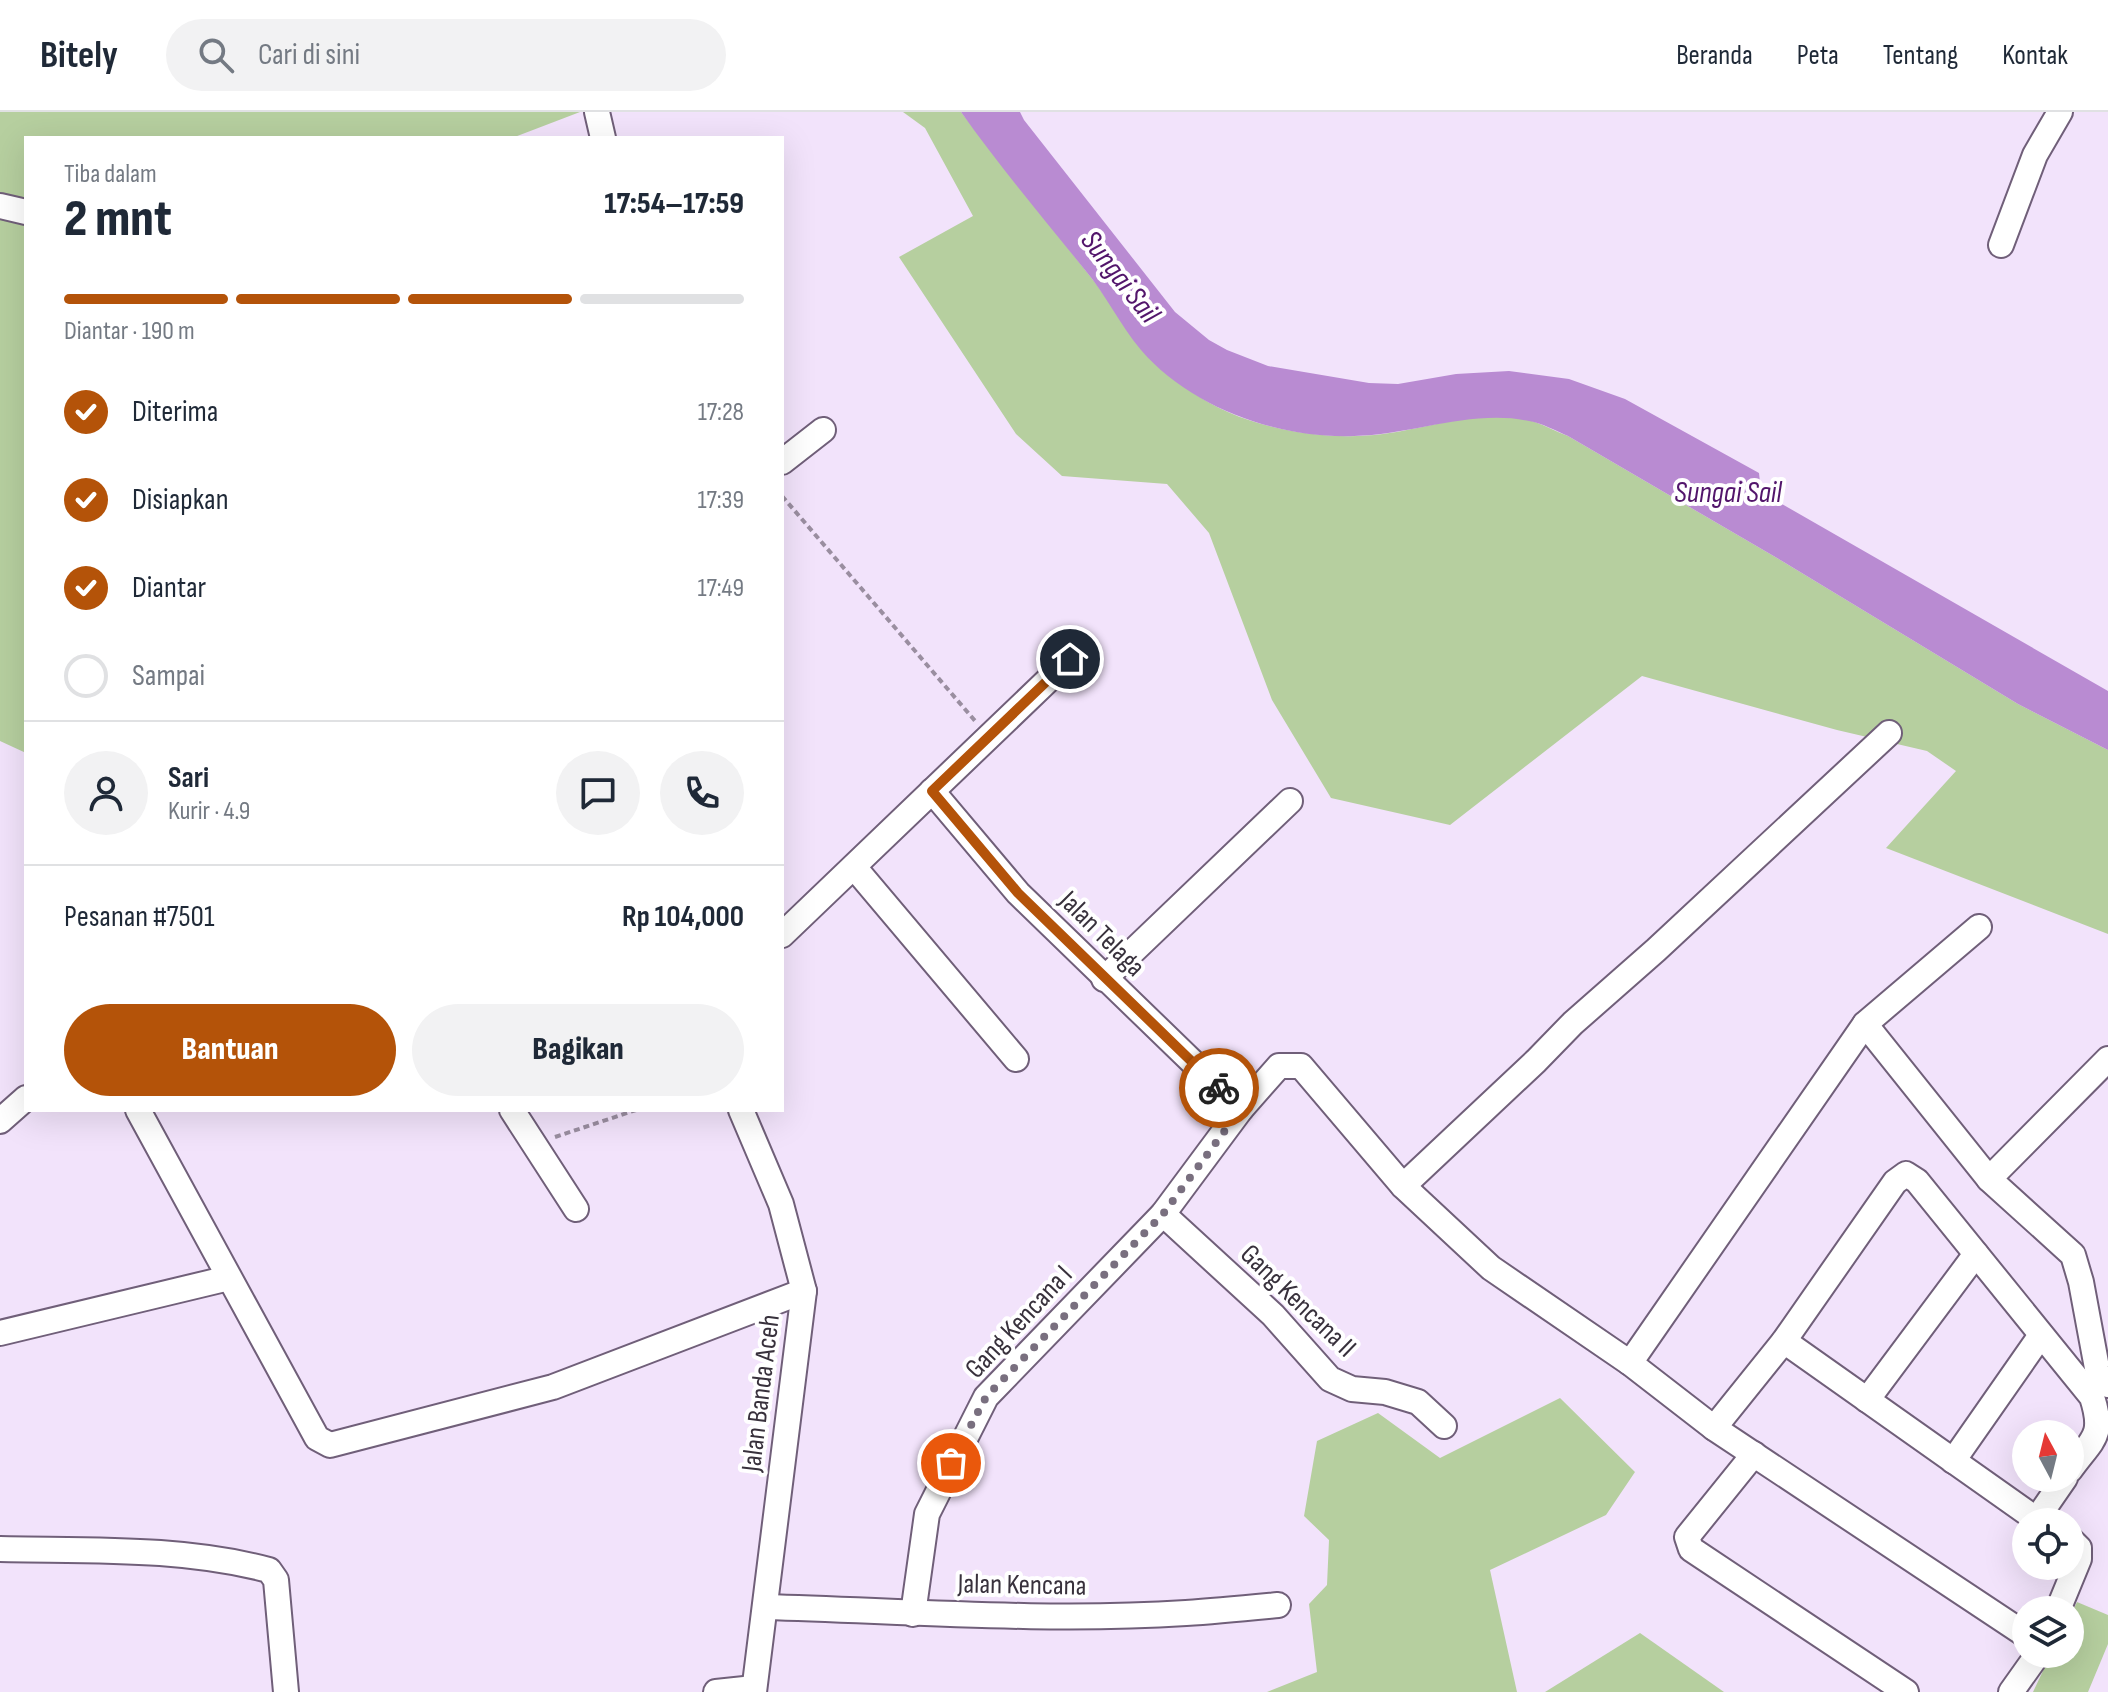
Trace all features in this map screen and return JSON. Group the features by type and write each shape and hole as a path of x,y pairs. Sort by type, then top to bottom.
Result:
{"street":[{"path":"597,112 603,136"},
{"path":"2001,245 2035,155 2060,112"},
{"path":"0,206 24,212"},
{"path":"784,460 823,430"},
{"path":"784,933 1070,659"},
{"path":"1403,1186 1573,1023 1889,733"},
{"name":"Jalan Telaga","path":"932,791 1018,893 1241,1109"},
{"path":"1104,979 1290,801"},
{"path":"854,867 1016,1059"},
{"path":"1630,1363 1865,1024 1979,927"},
{"path":"1865,1024 1989,1179 2073,1255 2097,1368 2108,1385"},
{"path":"1989,1179 2108,1059"},
{"name":"Gang Kencana I","path":"913,1614 927,1514 986,1397 1163,1214 1241,1109 1279,1066 1301,1066 1403,1186 1491,1268 1630,1363 1714,1428 2012,1626"},
{"path":"0,1121 24,1100"},
{"path":"139,1112 317,1438 330,1445 553,1387 804,1291"},
{"path":"513,1112 576,1209"},
{"name":"Jalan Banda Aceh","path":"742,1112 781,1204 804,1291 754,1690"},
{"path":"1714,1428 1784,1341 1895,1182 1906,1174 1917,1181 2092,1397 2099,1430 2084,1451"},
{"name":"Gang Kencana II","path":"1163,1214 1273,1315 1330,1379 1352,1389 1385,1392 1418,1402 1444,1426"},
{"path":"1867,1400 1976,1254"},
{"path":"0,1333 229,1278"},
{"path":"1953,1461 2041,1335"},
{"path":"1784,1341 2020,1508"},
{"path":"1754,1454 1687,1537 1691,1549 1906,1692"},
{"path":"0,1549 189,1554 238,1561 269,1570 276,1580 286,1692"},
{"name":"Jalan Kencana","path":"766,1607 913,1614 1110,1615 1186,1613 1278,1605"},
{"path":"2011,1692 2028,1668"},
{"path":"716,1692 754,1690"}],"path":[{"path":"784,498 988,736"},
{"path":"534,1144 630,1112"}],"green space":[{"path":"0,112 580,112 517,136 24,136 24,752 0,741"},
{"path":"903,112 961,112 1119,314 1182,383 1210,403 1257,423 1334,436 1383,434 1478,417 1516,418 1539,424 1568,436 1782,561 2018,704 2108,750 2108,934 1886,848 1956,771 1927,751 1837,730 1642,676 1450,825 1331,798 1272,700 1209,533 1167,484 1062,476 1016,434 899,257 973,216 925,128"},
{"path":"1560,1398 1635,1472 1606,1515 1490,1570 1517,1692 1267,1692 1317,1672 1309,1604 1327,1585 1329,1540 1304,1516 1317,1441 1378,1413 1440,1458"},
{"path":"2084,1605 2108,1615 2108,1644 2088,1692 2033,1692 2044,1668 2084,1668"},
{"path":"1640,1633 1724,1692 1545,1692"}],"water":[{"name":"Sungai Sail","path":"961,112 1020,112 1175,312 1209,340 1268,366 1369,383 1398,384 1456,374 1509,371 1569,379 1625,399 1759,473 1761,492 2108,691 2108,750 2018,704 1782,561 1544,425 1507,418 1485,418 1376,435 1325,436 1267,425 1211,403 1161,370 1141,350 1093,280"}],"way so far":[{"path":"951,1463 986,1397 1163,1214 1241,1109 1219,1088"}],"route":[{"path":"1070,659 932,791 1018,893 1219,1088"}]}
